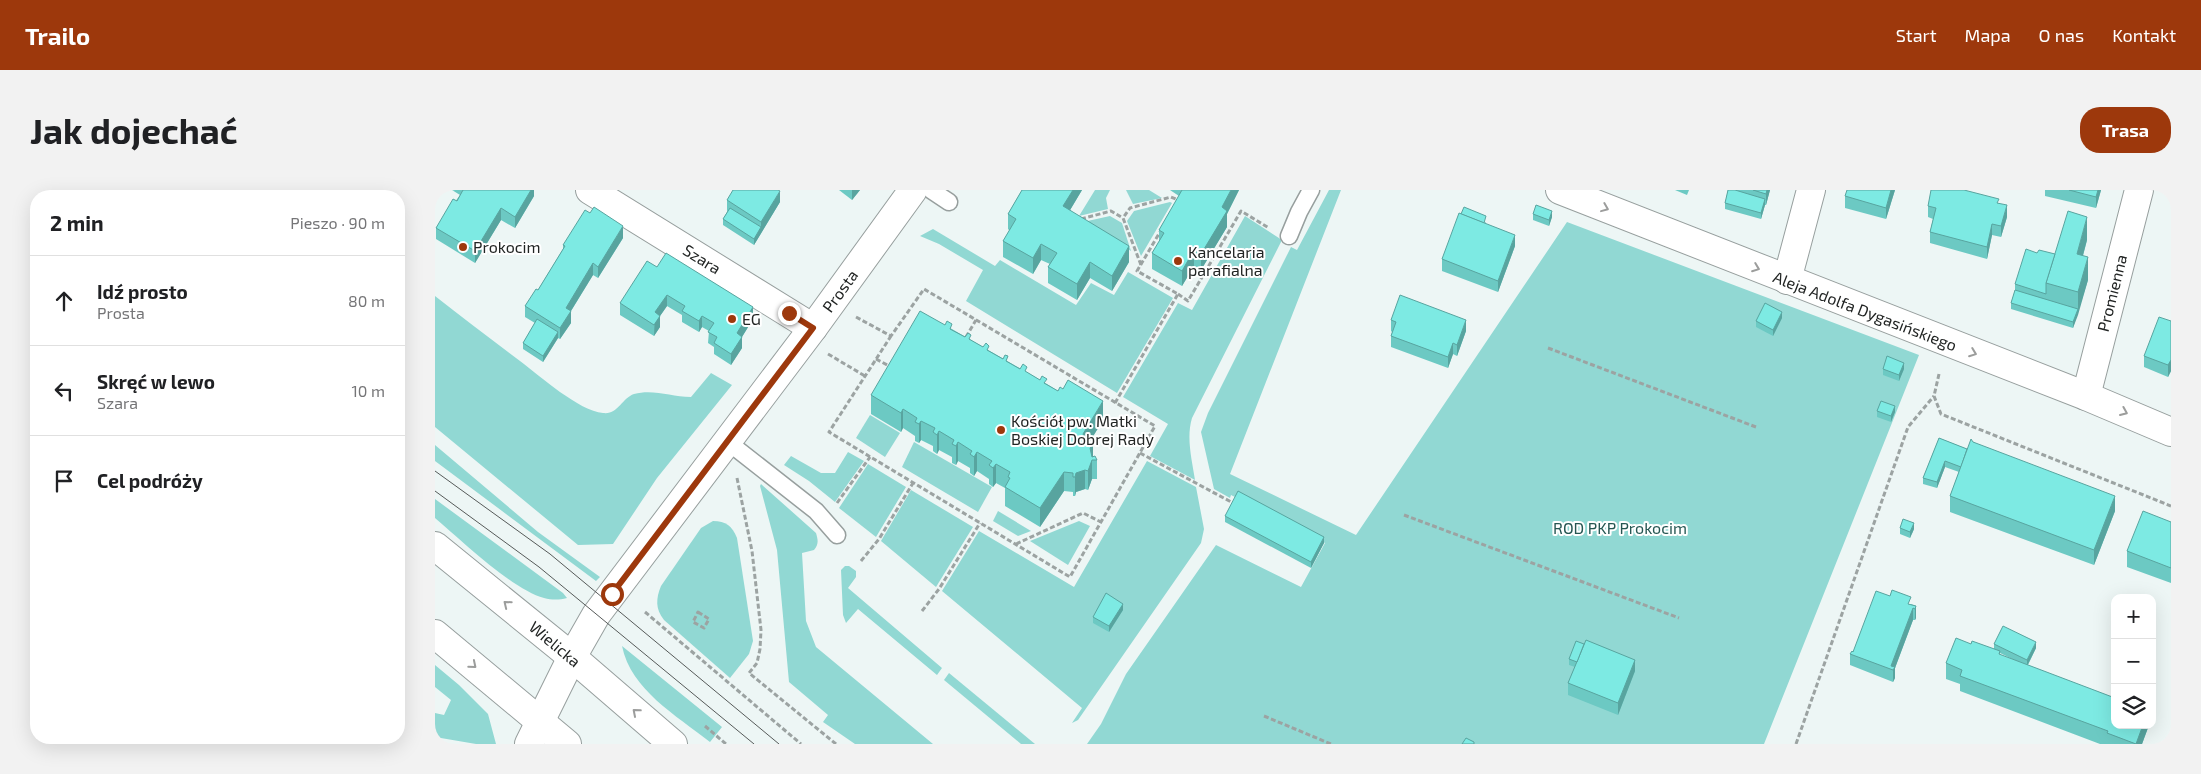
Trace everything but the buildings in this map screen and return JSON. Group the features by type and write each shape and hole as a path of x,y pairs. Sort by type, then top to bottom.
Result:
{"street":[{"name":"Szara","path":"590,190 813,328"},
{"name":"Prosta","path":"534,733 571,657 596,614 728,442 913,190"},
{"name":"Aleja Adolfa Dygasińskiego","path":"1560,190 2086,396 2171,432"},
{"path":"1787,280 1811,190"},
{"name":"Promienna","path":"2086,396 2139,190"},
{"name":"Wielicka","path":"435,546 571,657 673,744"},
{"path":"435,634 534,733 567,744"}],"lane":[{"path":"931,190 949,202"},
{"path":"1289,236 1311,190"},
{"path":"728,442 825,520 837,534"}],"path":[{"path":"1123,218 1130,208 1171,197 1178,200 1173,208"},
{"path":"1074,221 1111,211 1123,218 1141,265"},
{"path":"1164,224 1137,271 1188,301 1241,211 1272,230"},
{"path":"924,289 976,320 1155,426 1070,577 829,432 924,289"},
{"path":"1115,403 1178,294"},
{"path":"856,317 891,336"},
{"path":"962,344 976,320"},
{"path":"1548,348 1756,427"},
{"path":"828,354 865,376"},
{"path":"876,359 897,371"},
{"path":"1796,744 1908,427 1934,396 1939,374"},
{"path":"1934,396 1941,414 2171,506"},
{"path":"1140,453 1233,503"},
{"path":"825,520 870,457"},
{"path":"735,472 752,551 761,630 757,663 749,673 836,744"},
{"path":"861,562 879,539 913,483"},
{"path":"1015,544 1083,512 1101,522"},
{"path":"1404,515 1679,618"},
{"path":"922,611 939,589 980,523"},
{"path":"645,612 801,744"},
{"path":"698,612 709,619 704,628 693,622 698,612"},
{"path":"1263,716 1331,744"},
{"path":"705,726 726,744"}],"green space":[{"path":"1095,190 1110,190 1106,198 1108,209 1079,216"},
{"path":"1126,190 1149,190 1162,198 1133,204"},
{"name":"ROD PKP Prokocim","path":"1329,190 1341,190 1230,474 1356,535 1567,222 1919,355 1764,744 1087,744 1101,724 1126,674 1216,545 1301,587 1325,543 1238,496 1237,498 1231,495 1230,498 1214,489 1201,432 1208,413 1291,247 1297,250"},
{"path":"1172,203 1141,256 1127,221 1134,211"},
{"path":"1110,216 1122,223 1131,251 1083,222"},
{"path":"1245,216 1282,240 1192,418 1190,441 1195,480 1150,456 1168,424 1123,397 1178,303 1192,310"},
{"path":"933,229 995,266 1000,260 1076,305 1091,283 1114,295 1128,272 1173,298 1117,393 966,301 983,270 939,244 920,236"},
{"path":"435,296 560,392 593,411 608,413 616,409 630,396 641,393 691,397 711,373 732,385 657,478 613,544 578,545 435,427"},
{"path":"870,415 900,433 885,457 856,438"},
{"path":"914,442 992,487 978,512 902,467"},
{"path":"435,445 538,532 600,577 596,581 435,461"},
{"path":"848,452 864,461 835,502 809,481 784,465 791,456 821,473 835,473"},
{"path":"1147,461 1196,487 1204,529 1201,543 1078,720 1072,723 1082,708 942,591 979,531 1074,587"},
{"path":"868,464 906,487 876,537 839,508"},
{"path":"761,484 816,533 818,542 816,548 802,553 806,621 816,647 933,744 855,744 823,722 828,715 789,682 777,550"},
{"path":"911,490 973,527 936,587 881,541"},
{"path":"435,499 563,593 567,598 555,600 544,598 531,593 503,575 435,518"},
{"path":"998,511 1031,531 1018,536 993,521"},
{"path":"713,521 728,525 737,538 753,641 749,654 730,678 664,620 659,612 657,603 661,586 701,528"},
{"path":"1079,521 1090,526 1068,565 1030,541"},
{"path":"845,566 849,566 856,571 856,577 848,588 942,668 937,675 858,609 846,623 843,615 841,570"},
{"path":"622,646 722,727 710,742 645,689 627,662"},
{"path":"435,665 459,685 488,714 496,744 476,744 435,737 435,713 444,715 451,700 435,687"},
{"path":"949,673 1035,744 1021,744 944,680"}],"tram line":[{"path":"435,471 550,554 779,744"},
{"path":"435,491 539,567 754,744"}],"place":[{"name":"Prokocim","path":"463,247"},
{"name":"Kancelaria parafialna","path":"1178,261"},
{"name":"EG","path":"732,319"},
{"name":"Kościół pw. Matki Boskiej Dobrej Rady","path":"1001,430"}],"route":[{"path":"612,594 813,328 789,313"}]}
